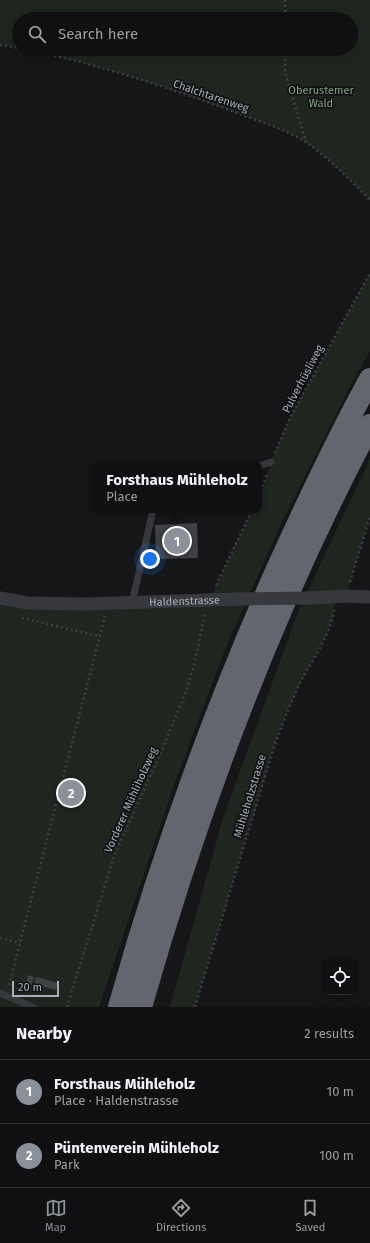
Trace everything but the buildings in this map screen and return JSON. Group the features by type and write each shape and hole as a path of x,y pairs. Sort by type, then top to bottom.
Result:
{"highway":[{"path":"119,1007 142,927 170,839 233,673 296,528 334,448 370,379"},
{"path":"140,1007 181,875 204,807 239,713 278,617 356,451 370,425"}],"street":[{"name":"Haldenstrasse","path":"0,598 28,603 108,603 341,596 370,597"}],"lane":[{"path":"262,465 271,462"},
{"path":"132,602 151,513"},
{"path":"3,994 34,1007"}],"path":[{"path":"285,0 285,12"},
{"path":"0,45 12,47"},
{"name":"Chalchtarenweg","path":"57,56 210,102 273,126 306,142 333,164 370,200"},
{"path":"285,56 285,72 306,142"},
{"name":"Pulverhüsliweg","path":"262,488 271,462 291,416 370,273"},
{"path":"209,601 251,513"},
{"name":"Mühleholzstrasse","path":"195,1007 274,747 285,716 300,684 326,636 370,517"},
{"name":"Vorderer Mühliholzweg","path":"67,1007 114,856 159,757 185,694 193,669 209,601"},
{"path":"3,994 20,943 108,603"},
{"path":"15,616 99,636"},
{"path":"0,938 20,943"}],"green space":[{"name":"Oberustemer Wald","path":"0,0 370,0 370,200 324,156 299,138 282,130 185,94 132,77 56,56 358,56 358,12 12,12 12,47 0,45"},
{"path":"370,273 370,351 353,381 282,522 226,647 174,785 99,1007 0,1007 0,598 209,601 251,513 262,513 262,490 272,459 291,416"},
{"path":"370,459 370,517 346,596 336,597 331,624 326,636 300,684 285,716 274,747 195,1007 170,1007 223,818 298,612"}],"place":[{"name":"Forsthaus Mühleholz","path":"177,541"},
{"name":"Püntenverein Mühleholz","path":"71,793"}]}
